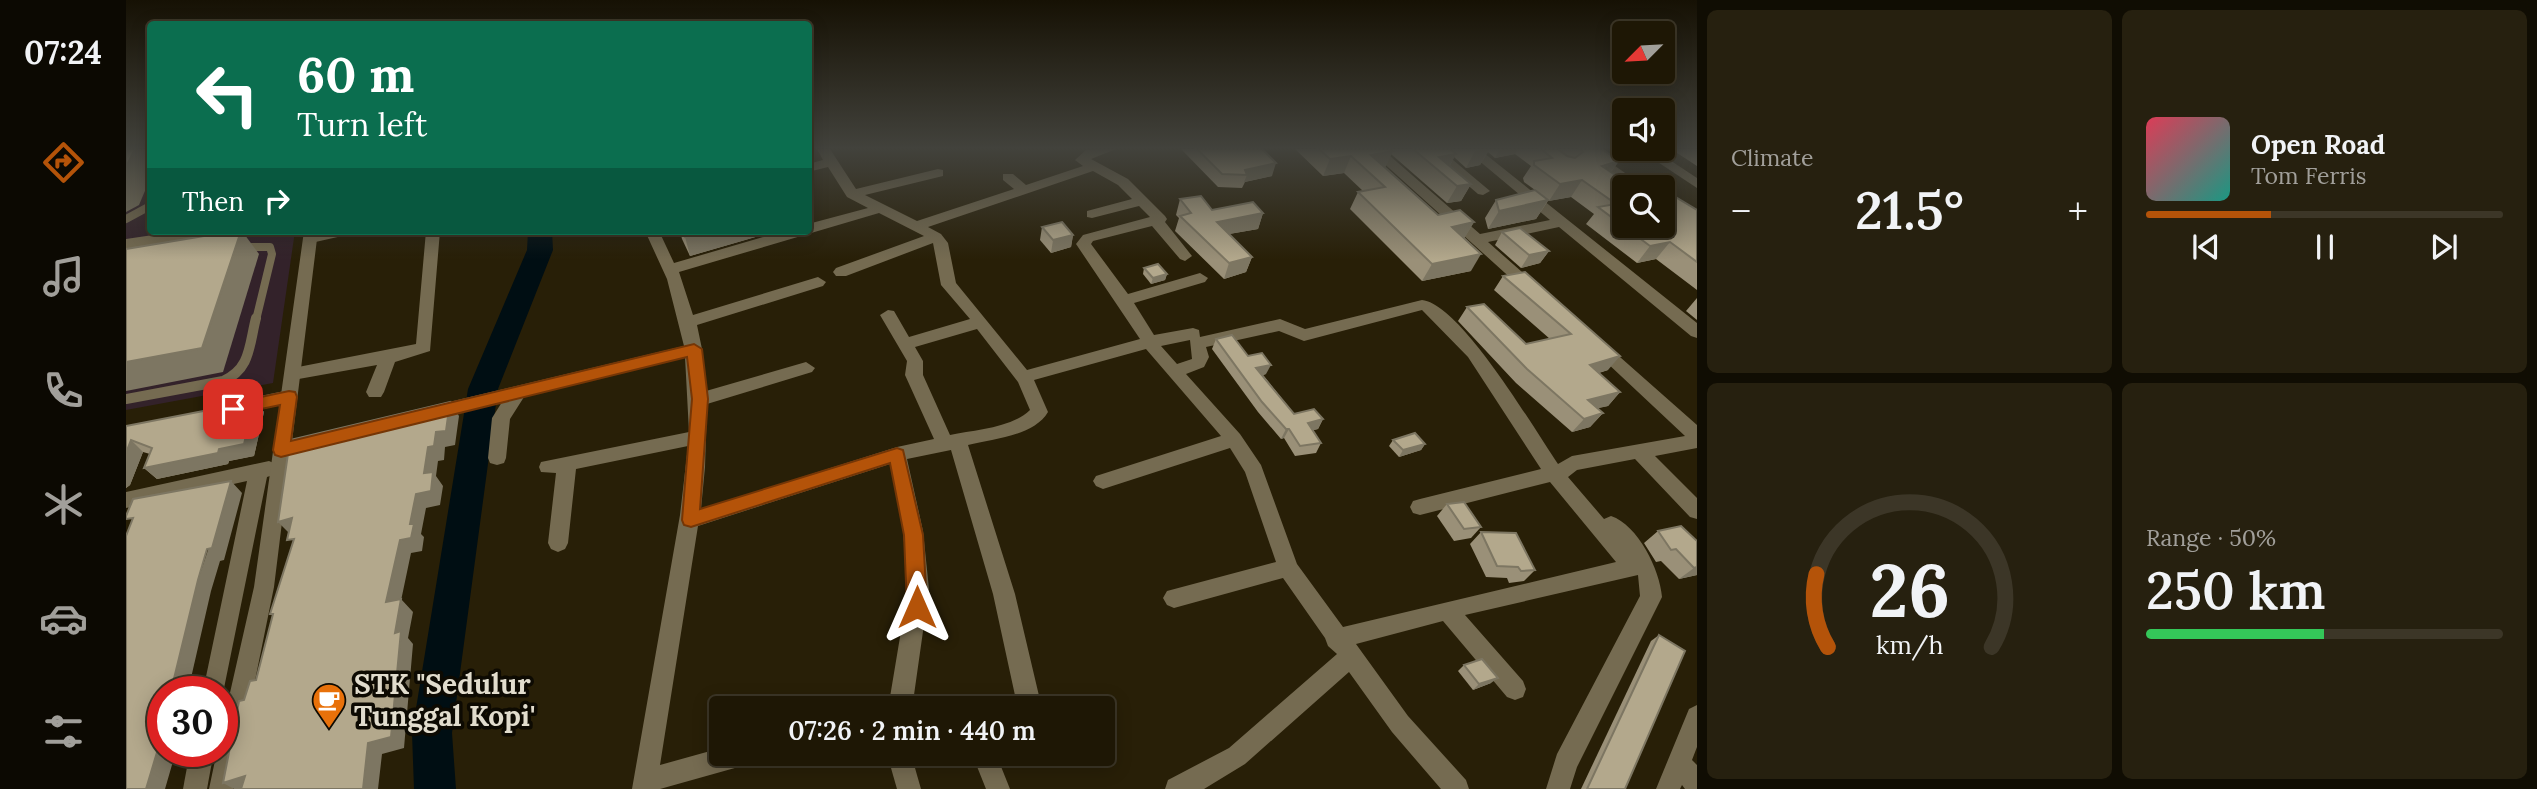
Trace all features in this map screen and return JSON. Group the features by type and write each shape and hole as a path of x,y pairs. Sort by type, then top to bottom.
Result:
{"street":[{"path":"691,520 897,454 952,444 1004,430 1035,417 1039,412 1035,397 1023,377 944,277 945,250 936,237 878,209 852,194 847,186"},
{"path":"852,194 885,186"},
{"path":"1019,186 1025,191"},
{"path":"915,227 1035,186"},
{"path":"1126,186 1160,219 1088,238 1083,242 1124,300 1149,342 1234,439 1254,470 1288,568 1343,648 1450,786"},
{"path":"1417,186 1548,302"},
{"path":"1477,186 1483,191"},
{"path":"1517,186 1697,332"},
{"path":"1092,214 1143,200"},
{"path":"812,228 878,209"},
{"path":"1156,222 1185,256"},
{"path":"1478,239 1563,222"},
{"path":"127,245 177,235"},
{"path":"217,676 247,528 273,463 289,397 311,235"},
{"path":"293,374 417,351 426,345 433,235"},
{"path":"654,235 689,321 700,399 691,520 644,785 709,764"},
{"path":"670,269 786,235"},
{"path":"841,272 936,237"},
{"path":"1124,300 1200,278"},
{"path":"689,321 818,282"},
{"path":"1174,372 1195,365 1200,360 1196,344 1280,325 1304,335 1422,305 1430,306 1474,353 1562,470 1652,582 1651,597 1566,764 1558,789"},
{"path":"888,315 907,344 915,363 914,375 952,444 1004,594 1027,696"},
{"path":"907,344 980,322"},
{"path":"1023,377 1149,342 1193,334"},
{"path":"1587,337 1697,436"},
{"path":"414,418 694,349"},
{"path":"375,392 388,357"},
{"path":"700,399 806,368"},
{"path":"497,458 501,418 515,393"},
{"path":"220,411 289,397"},
{"path":"548,467 697,437"},
{"path":"1103,481 1234,439"},
{"path":"1420,507 1639,451 1697,441"},
{"path":"126,518 129,499 273,463 308,444"},
{"path":"1639,451 1697,511"},
{"path":"897,454 911,517 918,586 902,696"},
{"path":"558,543 567,462"},
{"path":"221,789 264,587 272,522 273,463"},
{"path":"247,528 272,522"},
{"path":"1177,789 1237,756 1343,648 1447,610 1639,566"},
{"path":"1174,598 1288,568"},
{"path":"1447,610 1515,689"},
{"path":"1668,789 1697,717"},
{"path":"1679,763 1697,784"},
{"path":"902,766 909,789"},
{"path":"989,766 998,789"},
{"path":"195,789 199,767"}],"lane":[{"path":"126,219 147,210"},
{"path":"126,399 223,381 237,375 244,367 272,254 270,247 265,244 229,248 233,237"}],"shaded area":[{"path":"126,186 147,186 147,235 294,235 273,383 126,410"}],"building":[{"path":"1405,186 1438,215 1460,210 1474,222 1452,227 1481,254 1432,264 1358,192"},
{"path":"1590,186 1612,186 1612,201"},
{"path":"1535,190 1548,200 1499,211 1496,200"},
{"path":"1201,196 1212,210 1253,202 1263,213 1217,222 1252,257 1229,263 1180,216 1191,213 1180,199"},
{"path":"1675,197 1697,210 1697,262 1670,242 1650,246 1639,238 1675,238"},
{"path":"1612,205 1612,218 1598,207"},
{"path":"1062,222 1073,235 1053,240 1042,227"},
{"path":"1520,228 1549,251 1529,255 1502,232"},
{"path":"210,235 240,235 202,348 126,362 126,249"},
{"path":"1158,264 1167,274 1153,278 1144,268"},
{"path":"1525,272 1620,356 1590,365 1620,392 1588,400 1603,413 1584,419 1527,369 1467,307 1484,304 1526,344 1571,334 1503,276"},
{"path":"1232,335 1248,356 1262,353 1271,365 1256,368 1294,414 1314,409 1323,419 1308,423 1321,443 1300,446 1289,429 1286,429 1262,402 1216,339"},
{"path":"255,401 244,444 219,449 218,453 144,468 152,448 131,440 126,453 126,426"},
{"path":"450,402 446,431 436,432 434,446 428,447 424,473 433,472 431,491 416,494 410,524 414,524 411,538 400,540 386,602 401,599 395,633 401,631 391,737 368,743 363,789 241,789 245,776 223,783 226,767 238,767 239,701 244,700 250,681 256,680 273,614 270,614 294,539 287,540 292,518 278,522 290,440"},
{"path":"1415,433 1425,444 1403,450 1393,440"},
{"path":"231,481 212,548 207,549 198,580 175,676 147,676 147,767 153,767 146,789 126,789 126,536 133,518 126,519 126,516 133,499"},
{"path":"1464,502 1481,527 1464,529 1447,504"},
{"path":"1681,526 1697,541 1697,567 1694,568 1676,549 1671,550 1658,531"},
{"path":"1481,532 1516,533 1535,570 1521,571 1518,567 1497,566"},
{"path":"1659,635 1685,651 1625,789 1587,789"},
{"path":"1482,659 1498,678 1479,684 1464,665"}],"waterway":[{"path":"435,789 432,733 483,389 540,250 540,235"}],"place":[{"name":"STK \"Sedulur Tunggal Kopi'","path":"329,730"}],"route":[{"path":"233,409 289,397 281,450 593,376 694,349 700,399 691,520 897,454 914,535 917,607"}]}
